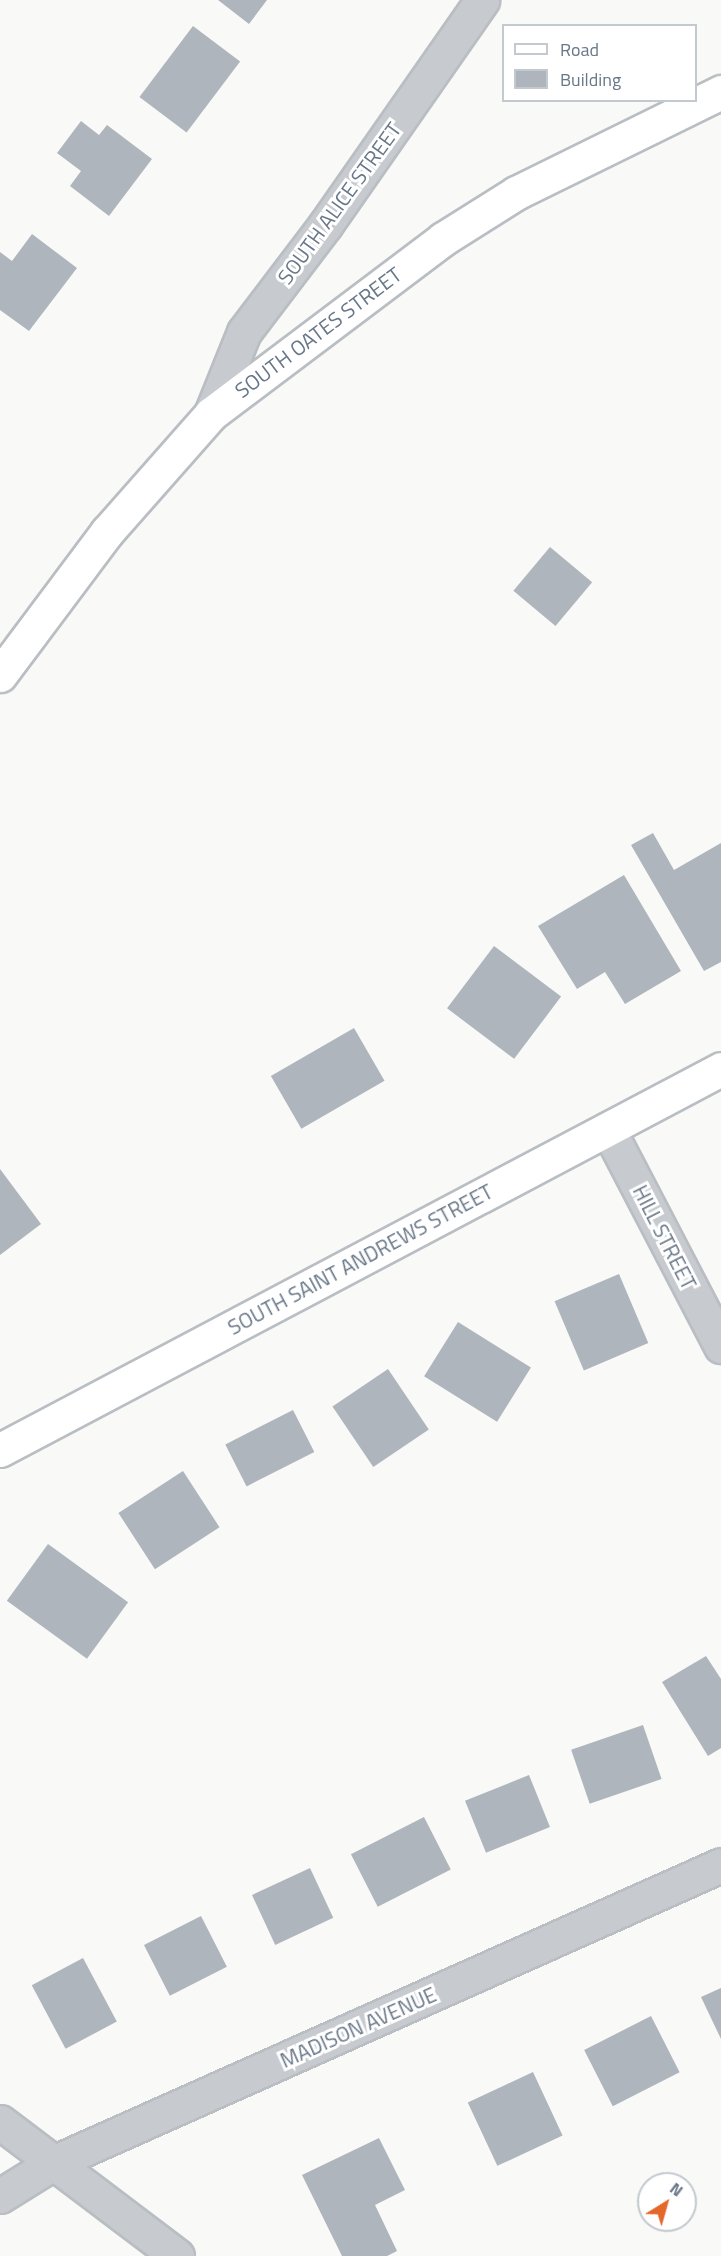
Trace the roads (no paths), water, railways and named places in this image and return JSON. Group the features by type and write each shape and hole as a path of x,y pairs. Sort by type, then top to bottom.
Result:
{"main road":[{"name":"SOUTH OATES STREET","path":"0,675 107,532 211,414 442,239 516,193 721,92"},
{"name":"SOUTH SAINT ANDREWS STREET","path":"0,1450 721,1069"}],"street":[{"name":"SOUTH ALICE STREET","path":"211,414 244,332 326,224 482,0"},
{"name":"HILL STREET","path":"608,1129 721,1346"},
{"name":"MADISON AVENUE","path":"0,2196 53,2163 721,1865"},
{"path":"0,2122 177,2256"}]}
